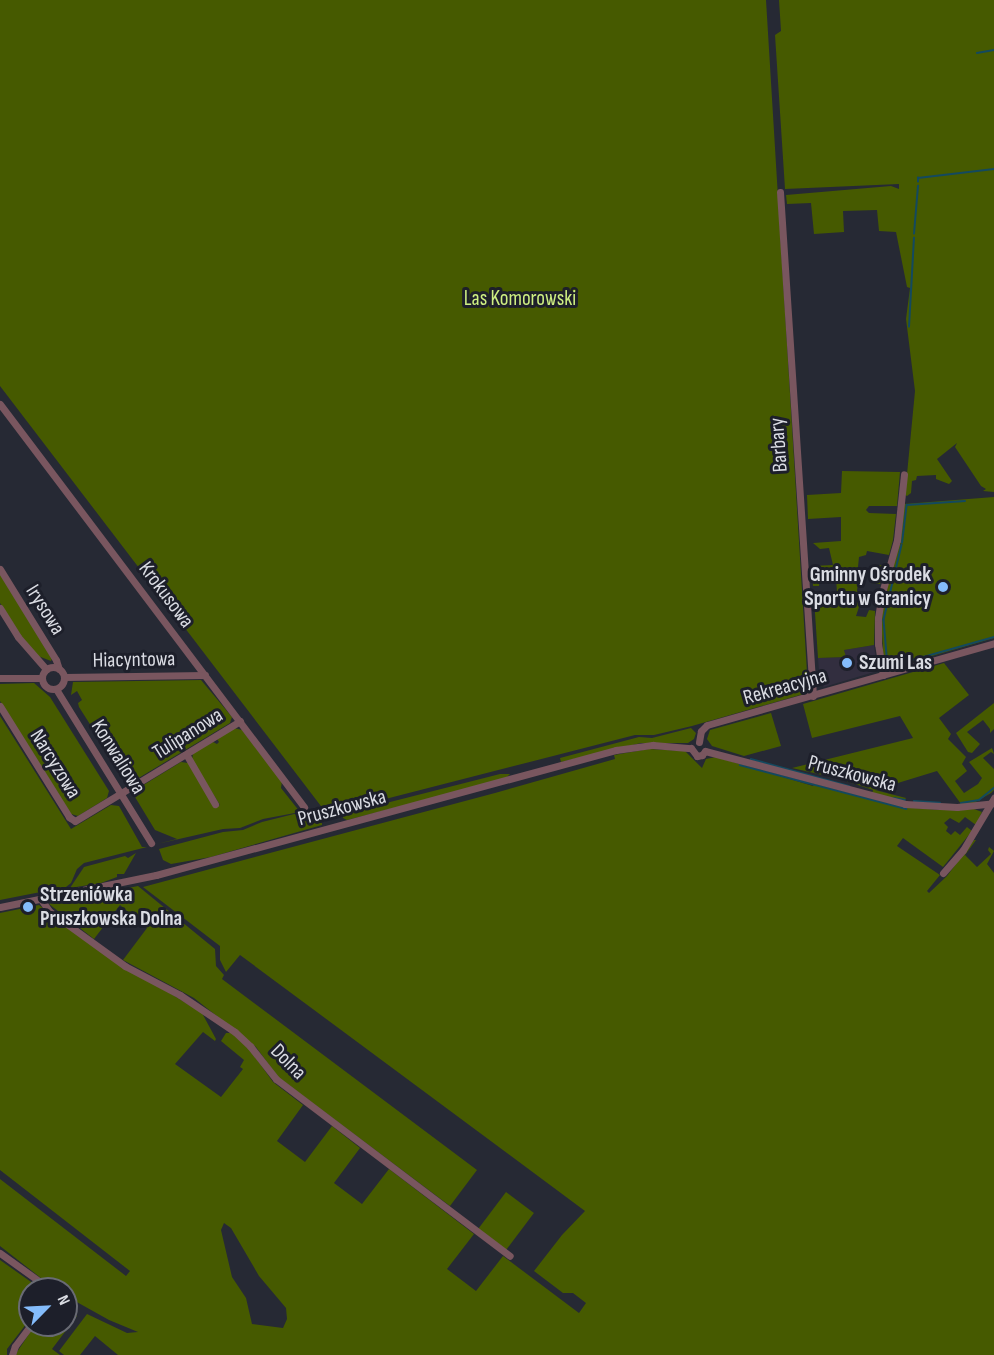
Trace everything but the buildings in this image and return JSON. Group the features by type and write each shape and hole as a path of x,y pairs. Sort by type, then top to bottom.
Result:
{"street":[{"name":"Barbary","path":"780,192 813,696"},
{"name":"Krokusowa","path":"0,404 304,807"},
{"path":"883,675 878,644 878,618 883,587 897,540 904,474"},
{"name":"Irysowa","path":"0,569 56,660 59,669"},
{"path":"0,608 18,637 46,669"},
{"name":"Rekreacyjna","path":"699,742 701,731 706,726 994,643"},
{"path":"52,667 59,669 64,677 62,684 56,689 46,687 42,678 46,669 52,667"},
{"name":"Hiacyntowa","path":"64,677 205,675"},
{"path":"0,678 42,678"},
{"name":"Konwaliowa","path":"56,689 151,843"},
{"name":"Narcyzowa","path":"0,706 71,820 79,820 122,794"},
{"name":"Tulipanowa","path":"122,794 240,721"},
{"path":"691,748 699,742 704,745 705,751"},
{"name":"Pruszkowska","path":"0,907 167,872 616,750 653,745 691,748 697,756 705,751 904,804 957,807 993,801"},
{"path":"186,754 215,804"},
{"path":"943,873 962,852 993,801"},
{"name":"Dolna","path":"40,898 49,911 125,966 180,995 235,1032 250,1046 262,1065 276,1079 510,1256"},
{"path":"0,1253 33,1277"},
{"path":"12,1355 22,1337"}],"shaded area":[{"name":"Szumi Las","path":"874,645 877,667 874,672 824,687 820,684 818,658 845,657 844,650"}],"green space":[{"name":"Las Komorowski","path":"0,0 766,0 807,693 692,726 654,735 635,735 327,814 0,386"},
{"path":"779,0 994,0 994,492 983,491 986,489 981,486 955,447 957,443 937,459 952,481 949,484 936,479 936,475 917,476 916,480 912,481 911,493 905,495 915,391 906,319 910,288 907,287 896,232 879,231 877,210 843,211 844,232 814,234 811,203 787,204 786,195 891,186 899,189 899,184 785,189 775,35 781,31"},
{"path":"842,471 900,472 897,506 869,506 866,510 869,513 896,514 893,540 889,555 867,551 866,555 859,557 858,567 864,569 877,571 878,565 886,566 880,584 871,583 872,575 859,574 857,591 877,595 876,599 862,598 856,616 866,617 869,610 875,611 874,645 844,650 846,657 818,658 814,598 837,593 836,578 820,579 819,586 813,586 812,566 833,565 829,548 820,549 813,543 841,541 841,517 808,519 807,495 841,493"},
{"name":"Gminny Ośrodek Sportu w Granicy","path":"994,497 994,638 908,663 907,661 902,662 903,665 887,670 884,666 881,618 899,544 903,545 900,543 904,504"},
{"path":"0,574 52,658 51,661 38,656 22,637 0,603"},
{"path":"944,663 969,695 939,718 951,734 948,739 966,757 962,764 967,771 955,781 964,793 978,784 982,778 969,762 992,748 994,754 991,752 983,758 994,769 994,790 991,793 974,803 961,804 937,771 875,790 906,798 904,801 872,794 873,790 840,779 792,768 913,738 900,716 812,738 803,704"},
{"path":"201,680 232,717 230,723 132,782 125,780 95,732 98,730 93,729 79,707 78,703 82,700 77,691 71,695 73,682"},
{"path":"34,683 50,697 109,791 107,798 78,816 71,814 0,701 0,684"},
{"path":"994,703 994,729 990,733 990,729 983,720 967,732 980,744 972,753 968,752 956,733"},
{"path":"771,713 781,746 744,756 712,746 707,739 710,730"},
{"path":"0,716 71,829 111,805 119,806 142,847 147,847 84,863 77,869 71,883 66,887 0,900"},
{"path":"234,728 242,730 282,781 281,788 300,812 263,819 240,828 223,829 157,844 177,839 155,830 135,797 137,789 181,762 188,763 215,807 220,805 192,760 193,753 213,742 217,744 219,742 217,739"},
{"path":"691,728 696,733 694,739 688,743 641,743 561,762 560,758 639,737 652,738"},
{"path":"649,749 685,751 702,768 706,759 716,757 813,786 814,784 903,807 940,810 974,809 982,812 976,825 965,817 959,823 950,818 944,823 948,827 946,831 951,835 955,831 960,835 967,827 972,831 943,867 903,838 897,846 940,875 927,891 929,893 947,876 974,840 976,840 965,855 977,867 991,854 989,847 994,851 987,864 994,873 994,1355 118,1355 95,1336 80,1355 64,1355 59,1351 70,1337 78,1337 78,1326 87,1314 127,1333 138,1332 109,1320 78,1303 78,1277 40,1277 0,1246 0,1179 126,1276 130,1271 0,1170 0,913 39,905 92,945 202,1013 215,1041 203,1032 175,1064 221,1097 243,1069 240,1067 244,1060 221,1041 226,1033 232,1033 250,1050 273,1082 303,1105 277,1141 305,1162 332,1126 360,1148 334,1183 362,1204 389,1169 474,1234 447,1269 476,1291 503,1256 579,1313 586,1303 573,1293 563,1293 534,1271 562,1235 585,1211 240,955 226,972 220,960 220,946 143,887 615,759 614,755","holes":["224,1223 231,1228 259,1276 286,1308 287,1319 283,1328 252,1324 246,1298 232,1277 221,1230"]},
{"path":"500,774 510,774 504,780 347,820 343,818 343,814"},
{"path":"294,814 301,815 312,823 322,823 322,825 211,857 171,864 163,860 159,849 223,832 243,830 262,822"},
{"path":"136,853 124,874 117,874 117,877 101,883 70,888 84,867 125,856 128,858"},
{"path":"138,886 215,949 216,966 224,975 222,979 477,1170 450,1206 278,1077 256,1047 194,998 123,960 147,928 120,905 94,939 49,904"},
{"path":"506,1192 534,1213 506,1250 478,1229"},
{"path":"0,1260 24,1277 18,1277 18,1335 7,1349 7,1355 0,1355"},
{"path":"27,1337 61,1337 52,1349 60,1355 15,1355"}],"waterway":[{"path":"977,53 994,50"},
{"path":"918,182 918,178 994,169"},
{"path":"914,234 918,186"},
{"path":"909,327 914,238"},
{"path":"902,543 907,505 965,501"},
{"path":"902,545 884,620 888,667 994,637"},
{"path":"751,759 849,786"},
{"path":"740,765 906,809"},
{"path":"961,803 979,800 994,788"},
{"path":"894,798 905,800"},
{"path":"914,801 940,803"}],"place":[{"name":"Gminny Ośrodek Sportu w Granicy","path":"943,587"},
{"name":"Szumi Las","path":"847,663"},
{"name":"Strzeniówka Pruszkowska Dolna","path":"28,907"}]}
